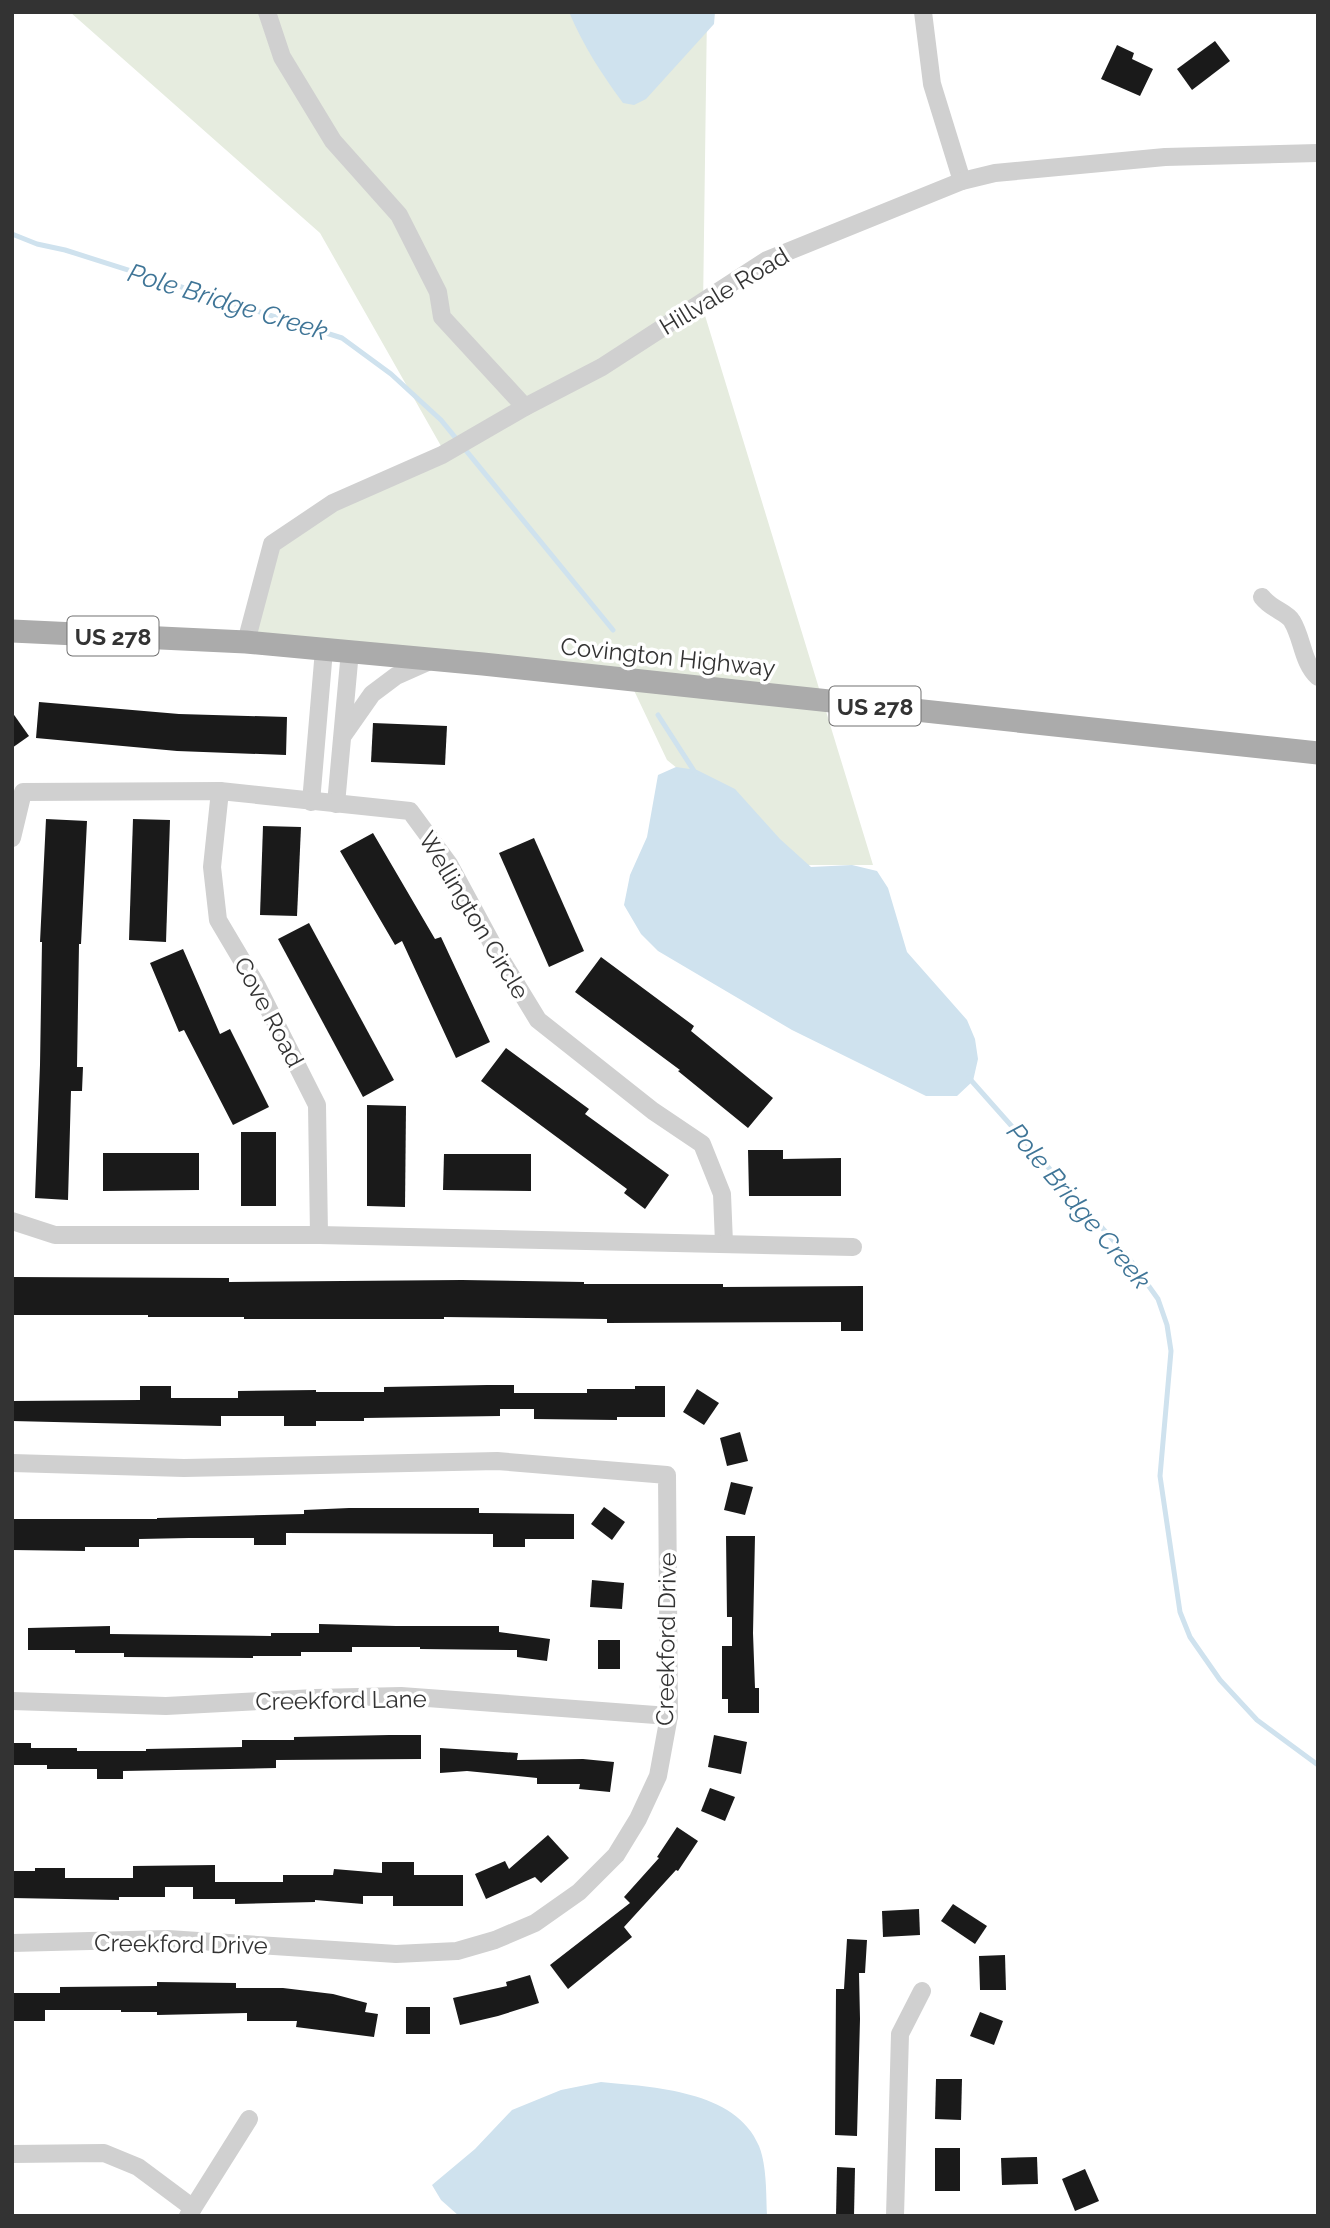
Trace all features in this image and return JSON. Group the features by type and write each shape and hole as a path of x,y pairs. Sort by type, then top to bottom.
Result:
{"main road":[{"name":"Covington Highway","path":"12,631 246,642 349,651 1318,753"}],"street":[{"path":"267,12 282,57 333,141 399,215 438,292 442,317 525,407"},
{"path":"923,12 932,84 962,181"},
{"name":"Hillvale Road","path":"246,642 272,544 333,503 442,455 470,437 602,367 767,260 962,181 995,173 1165,157 1318,153"},
{"path":"1262,597 1270,607 1290,617 1302,640 1306,661 1318,677"},
{"path":"311,802 324,650"},
{"path":"336,804 349,651"},
{"path":"342,737 372,694 396,676 432,660"},
{"name":"Wellington Circle","path":"12,838 23,792 220,791 410,811 449,864 496,951 538,1020 653,1111 702,1144 722,1194 724,1243"},
{"name":"Cove Road","path":"220,791 212,867 218,920 257,986 317,1105 320,1235"},
{"path":"12,1222 55,1235 320,1235 853,1247"},
{"name":"Creekford Drive","path":"12,1463 184,1468 497,1461 667,1475 669,1716 658,1776 638,1819 616,1855 579,1892 535,1923 495,1940 457,1951 396,1954 168,1939 12,1943"},
{"name":"Creekford Lane","path":"12,1701 166,1706 401,1696 669,1716"},
{"path":"895,2216 900,2035 922,1992"},
{"path":"12,2154 104,2153 138,2167 190,2212 249,2119"}],"shaded area":[{"path":"70,12 707,12 703,309 873,865 797,865 667,760 630,682 320,660 250,630 272,544 445,453 320,233"}],"water":[{"path":"569,12 715,12 714,24 646,99 634,105 623,103 615,92 587,48"},
{"path":"676,767 697,770 735,789 780,839 811,867 852,865 877,871 888,888 907,952 967,1020 975,1039 978,1059 973,1081 957,1096 926,1096 792,1030 658,951 641,934 624,905 630,875 647,837 658,775"},
{"path":"601,2082 644,2086 691,2095 732,2113 748,2127 762,2154 767,2216 459,2216 441,2200 432,2185 475,2149 512,2110 561,2090"}],"building":[{"path":"1215,41 1230,61 1192,90 1177,69"},
{"path":"1117,45 1134,53 1132,59 1153,69 1140,96 1101,79"},
{"path":"39,702 179,714 287,717 286,755 177,751 36,738"},
{"path":"12,712 29,736 12,748"},
{"path":"373,723 447,726 445,765 371,762"},
{"path":"46,819 87,821 79,944 77,1067 83,1067 82,1091 71,1091 68,1200 35,1198 40,1065 40,942"},
{"path":"133,819 170,820 166,942 129,940"},
{"path":"263,826 301,827 297,916 260,915"},
{"path":"373,833 435,939 441,937 490,1042 456,1058 402,941 395,945 340,851"},
{"path":"534,838 584,951 549,967 499,853"},
{"path":"309,923 394,1080 363,1097 278,939"},
{"path":"183,949 220,1034 230,1029 269,1107 233,1125 184,1030 179,1032 150,963"},
{"path":"601,957 694,1026 691,1031 773,1098 748,1128 678,1071 680,1070 575,992"},
{"path":"506,1048 589,1109 585,1114 669,1175 645,1209 624,1193 627,1189 481,1081"},
{"path":"367,1105 406,1106 405,1207 367,1206"},
{"path":"241,1132 276,1132 276,1206 241,1206"},
{"path":"748,1150 783,1150 783,1159 841,1158 841,1196 749,1196"},
{"path":"103,1153 199,1153 199,1190 103,1191"},
{"path":"444,1154 531,1154 531,1191 443,1190"},
{"path":"12,1277 229,1278 229,1282 462,1280 584,1284 723,1284 723,1287 863,1286 863,1331 841,1331 841,1322 607,1323 607,1319 244,1319 148,1315 12,1315"},
{"path":"514,1385 514,1393 587,1393 587,1389 665,1386 665,1417 617,1417 617,1420 534,1419 534,1409 500,1409 500,1416 364,1418 364,1421 316,1421 316,1426 284,1426 284,1416 221,1416 221,1426 12,1421 12,1401 140,1400 140,1386 171,1386 171,1398 238,1398 238,1391 384,1392 384,1387"},
{"path":"697,1389 719,1403 704,1425 683,1412"},
{"path":"740,1432 748,1461 727,1466 720,1438"},
{"path":"731,1482 753,1487 745,1515 724,1510"},
{"path":"604,1507 625,1522 612,1540 591,1524"},
{"path":"479,1508 479,1513 574,1514 574,1539 525,1539 525,1547 493,1547 493,1534 286,1533 286,1545 254,1545 254,1538 189,1538 139,1539 139,1547 85,1547 85,1551 12,1550 12,1519 157,1519 304,1514 304,1510"},
{"path":"726,1536 755,1536 753,1633 755,1688 759,1688 759,1713 728,1713 728,1699 722,1699 722,1646 732,1646 732,1617 727,1617"},
{"path":"592,1580 624,1583 622,1609 590,1607"},
{"path":"319,1624 499,1626 499,1632 550,1639 547,1661 517,1657 517,1650 420,1647 352,1647 352,1652 301,1652 301,1656 253,1658 124,1657 124,1653 28,1650 28,1628 110,1626 110,1634 271,1636 271,1633 319,1633"},
{"path":"598,1640 620,1640 620,1669 598,1669"},
{"path":"421,1735 421,1759 276,1760 276,1768 123,1771 123,1779 97,1779 97,1769 47,1769 47,1765 12,1765 12,1743 31,1743 31,1748 77,1748 77,1751 146,1751 242,1747 242,1740"},
{"path":"714,1735 747,1742 741,1774 708,1767"},
{"path":"440,1748 518,1753 517,1760 583,1759 614,1762 610,1792 579,1789 580,1784 537,1784 537,1778 467,1771 440,1773"},
{"path":"710,1788 735,1797 725,1821 701,1811"},
{"path":"677,1827 698,1841 678,1871 676,1870 624,1927 632,1937 568,1989 550,1965 630,1903 624,1897 659,1858 657,1857"},
{"path":"548,1835 569,1858 541,1883 535,1877 486,1899 475,1874 505,1861 509,1869"},
{"path":"382,1862 414,1862 414,1875 463,1875 463,1906 393,1906 393,1896 363,1896 363,1904 315,1900 235,1904 235,1899 193,1899 193,1887 165,1887 165,1897 119,1897 119,1900 12,1898 12,1871 35,1871 35,1868 65,1868 65,1878 133,1878 133,1866 215,1865 215,1882 283,1882 283,1875 333,1875 334,1869 382,1873"},
{"path":"953,1904 987,1926 975,1944 941,1921"},
{"path":"919,1909 920,1935 883,1937 882,1911"},
{"path":"847,1939 867,1940 865,1973 859,1973 857,2136 835,2135 836,1989 844,1989"},
{"path":"1005,1955 1006,1990 980,1990 979,1956"},
{"path":"530,1975 539,2003 460,2025 453,1998 507,1986 506,1982"},
{"path":"157,1982 236,1983 236,1988 283,1988 333,1994 367,2003 365,2012 378,2014 374,2037 296,2027 297,2021 247,2021 247,2013 157,2015 157,2012 121,2010 45,2010 45,2021 12,2021 12,1993 60,1993 60,1987 157,1986"},
{"path":"406,2007 430,2007 430,2034 406,2034"},
{"path":"980,2012 1003,2021 994,2045 970,2036"},
{"path":"936,2079 962,2079 961,2120 935,2119"},
{"path":"935,2148 960,2148 960,2191 935,2191"},
{"path":"1037,2157 1038,2184 1002,2185 1001,2158"},
{"path":"837,2167 855,2168 854,2216 836,2216"},
{"path":"1085,2169 1099,2201 1075,2211 1062,2179"}],"waterway":[{"name":"Pole Bridge Creek","path":"12,234 342,338 391,374 441,420 613,630"},
{"name":"Pole Bridge Creek","path":"658,715 696,774"},
{"name":"Pole Bridge Creek","path":"969,1078 1128,1257 1158,1299 1167,1325 1171,1351 1160,1476 1180,1612 1190,1637 1220,1680 1257,1720 1318,1765"}]}
